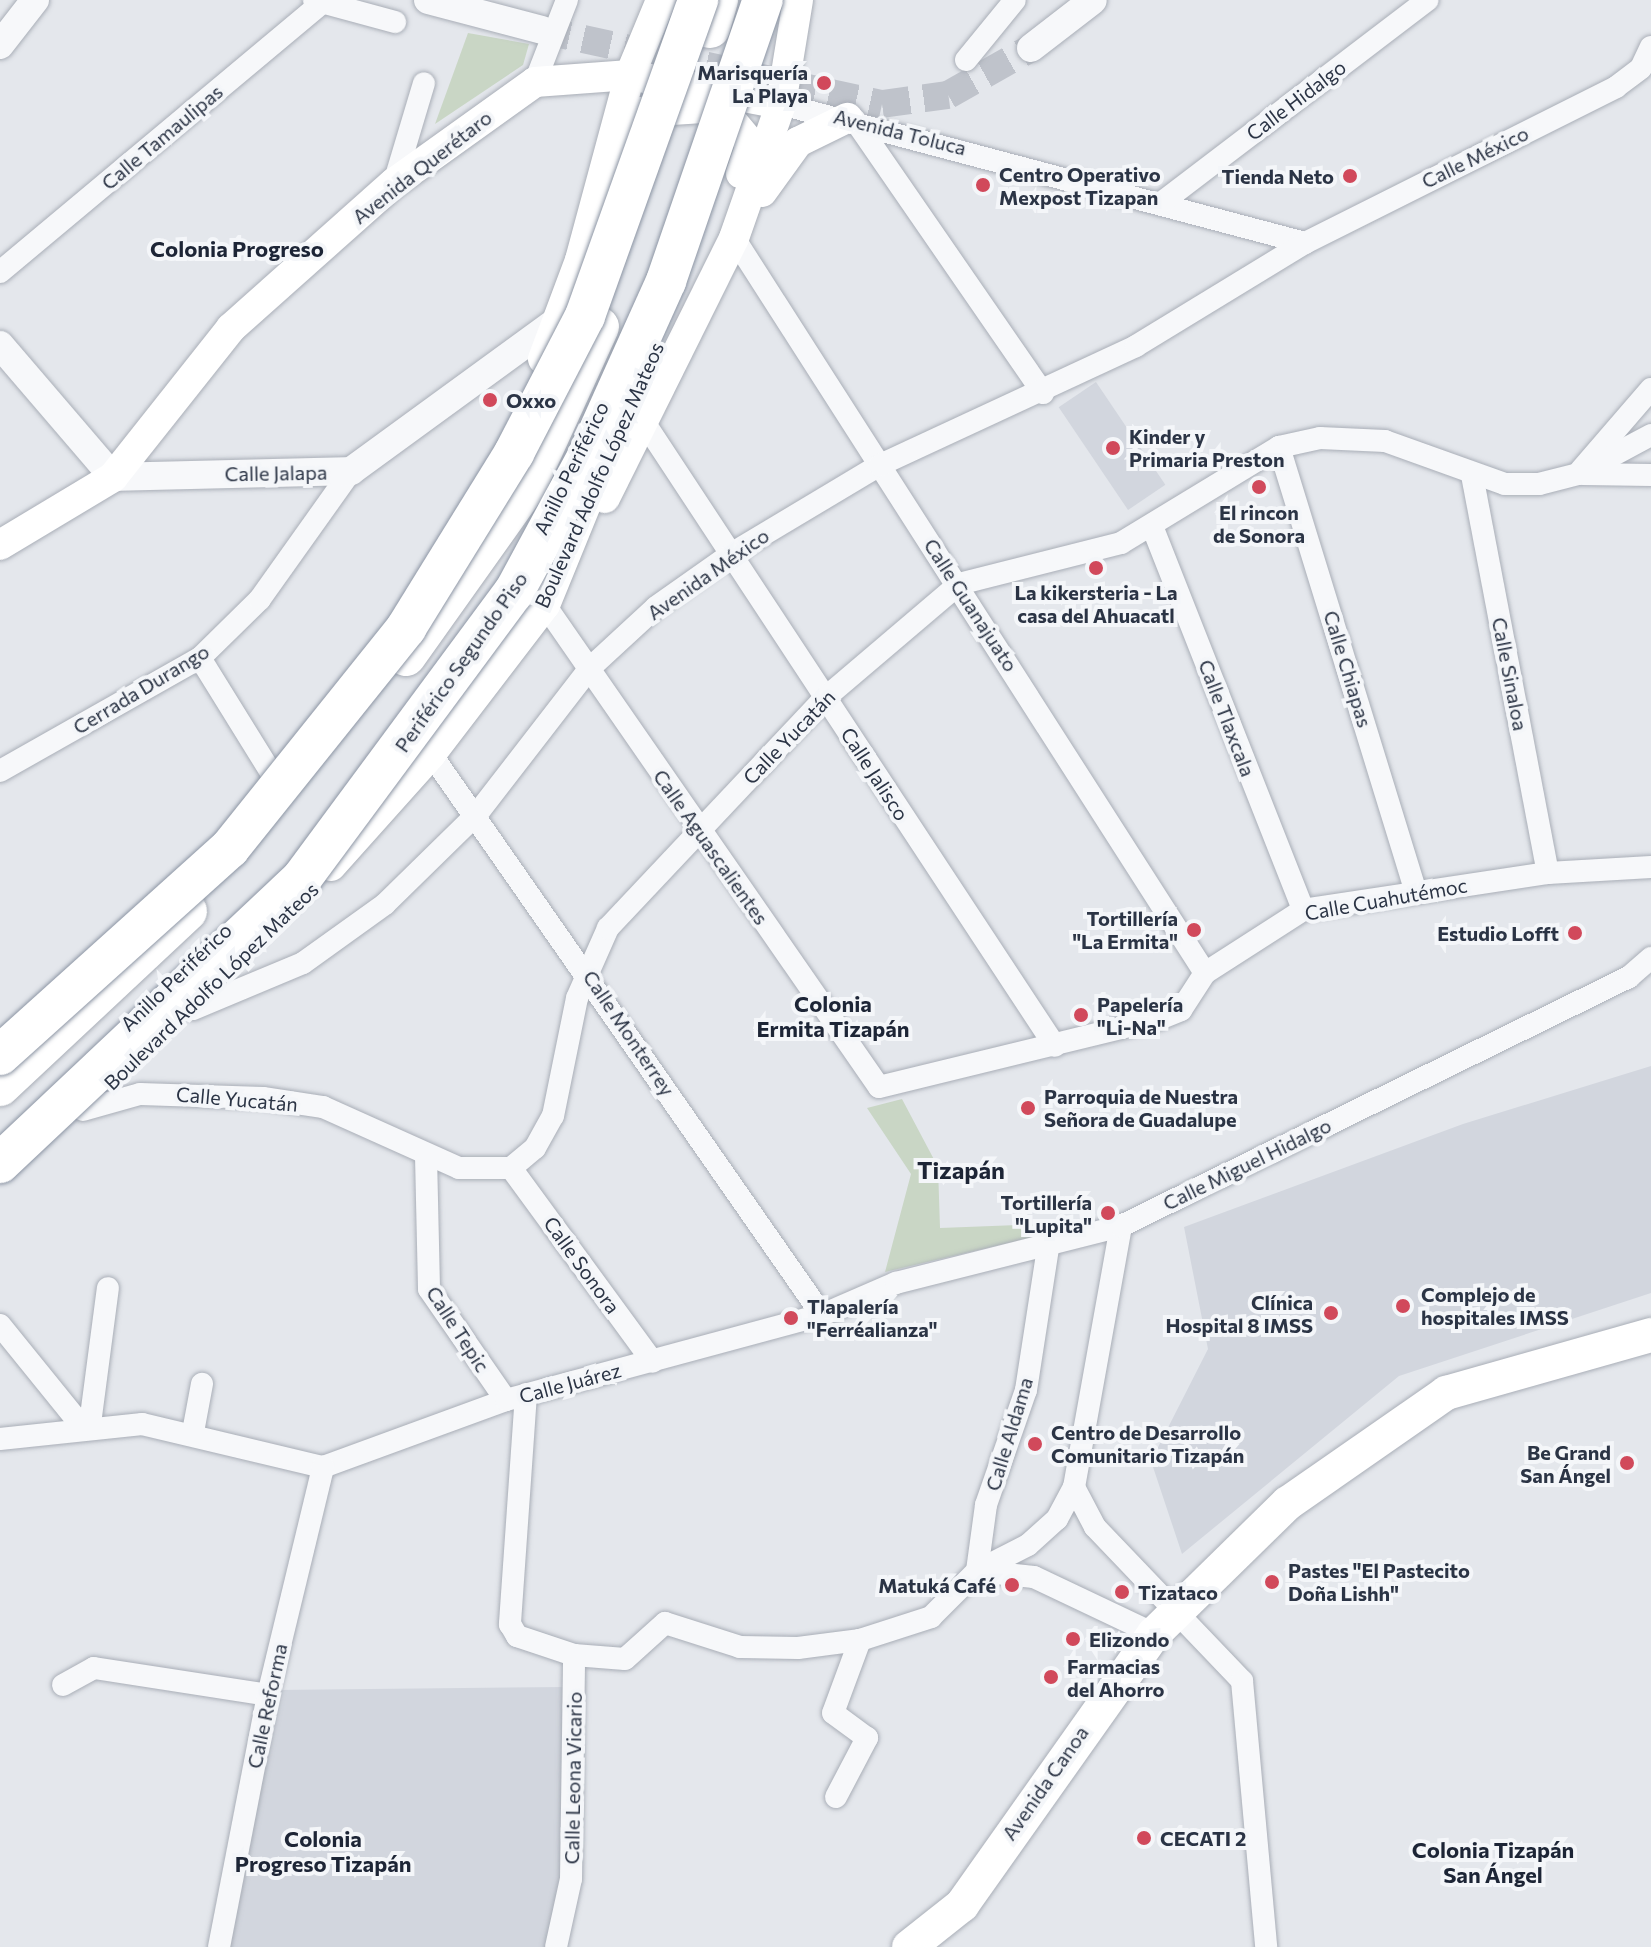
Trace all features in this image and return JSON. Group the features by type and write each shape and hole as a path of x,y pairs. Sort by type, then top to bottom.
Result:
{"highway":[{"name":"Periférico Segundo Piso","path":"0,1163 302,878 514,592 587,457 666,281 763,0"},
{"name":"Anillo Periférico","path":"0,1139 161,995 326,825 450,670 552,515 702,139 732,17"},
{"path":"0,1055 230,848 406,628 514,453 732,17"},
{"name":"Anillo Periférico","path":"0,1086 258,843 474,566 526,487 598,330 702,139"}],"main road":[{"path":"0,1032 142,910 275,779 439,558 512,429 562,317 630,75 661,0"},
{"path":"732,17 777,0"},
{"path":"734,238 781,104 798,0"},
{"path":"535,82 630,75"},
{"name":"Avenida Toluca","path":"630,75 781,104"},
{"name":"Avenida Querétaro","path":"0,545 113,477 206,354 394,183 535,82"},
{"path":"616,125 648,109 703,108 731,120 751,144 715,275"},
{"path":"545,605 644,422 734,238 798,142 850,118"},
{"name":"Boulevard Adolfo López Mateos","path":"0,1182 193,1009 285,918 431,754 545,605 663,329 702,139"},
{"name":"Avenida Canoa","path":"909,1947 962,1905 1165,1623 1288,1503 1405,1415 1446,1393 1651,1335"}],"street":[{"path":"0,45 35,0"},
{"path":"428,0 551,26"},
{"path":"472,0 551,26"},
{"path":"535,82 551,26 567,0"},
{"path":"966,60 1015,0"},
{"path":"1031,48 1093,0"},
{"name":"Calle Hidalgo","path":"1165,200 1428,0"},
{"path":"319,1 395,22"},
{"name":"Calle Tamaulipas","path":"0,272 319,1"},
{"name":"Calle México","path":"1305,243 1646,68 1651,47"},
{"path":"394,183 424,83"},
{"name":"Avenida Toluca","path":"781,104 850,118 1165,200 1305,243"},
{"path":"850,118 1043,393"},
{"name":"Calle Guanajuato","path":"734,238 959,584 1205,973"},
{"name":"Avenida México","path":"193,1009 303,963 385,904 477,814 590,668 656,607 731,554 880,465 1043,393 1305,243"},
{"name":"Calle Jalapa","path":"113,477 351,471 562,317"},
{"path":"0,345 113,477"},
{"path":"1578,474 1651,389"},
{"name":"Calle Jalisco","path":"644,422 1055,1046"},
{"name":"Calle Yucatán","path":"83,1110 140,1094 263,1098 323,1107 426,1156 459,1168 511,1168 535,1148 553,1116 586,970 608,928 825,698 959,584 1121,543 1279,447 1320,438 1385,441 1472,475 1539,484 1578,474 1651,435"},
{"name":"Calle Chiapas","path":"1279,447 1416,892"},
{"name":"Cerrada Durango","path":"0,771 200,658 260,599 351,471"},
{"path":"1578,474 1651,475"},
{"name":"Calle Sinaloa","path":"1472,475 1548,873"},
{"name":"Calle Tlaxcala","path":"1152,526 1303,910"},
{"name":"Calle Aguascalientes","path":"545,605 879,1087"},
{"path":"200,658 275,779"},
{"name":"Calle Monterrey","path":"431,754 586,970 822,1315"},
{"name":"Calle Cuahutémoc","path":"879,1087 1055,1046 1181,1010 1205,973 1303,910 1548,873 1651,867"},
{"name":"Calle Miguel Hidalgo","path":"822,1315 896,1283 1048,1248 1121,1226 1629,977 1651,958"},
{"name":"Calle Tepic","path":"426,1156 429,1289 516,1397"},
{"name":"Calle Sonora","path":"511,1168 653,1362"},
{"path":"516,1397 510,1624 517,1636 574,1655 625,1659 665,1623 740,1647 860,1640 931,1617 977,1571 1028,1545 1057,1519 1074,1487 1121,1226"},
{"name":"Calle Aldama","path":"977,1571 986,1505 1026,1390 1048,1248"},
{"path":"86,1424 108,1288"},
{"name":"Calle Juárez","path":"323,1467 516,1397 822,1315"},
{"path":"0,1325 86,1424"},
{"path":"193,1432 202,1384"},
{"path":"0,1439 86,1424 193,1432 323,1467"},
{"name":"Calle Reforma","path":"219,1947 268,1695 323,1467"},
{"path":"1074,1487 1095,1527 1165,1623 1247,1694 1266,1947"},
{"path":"977,1571 1034,1577 1165,1623"},
{"path":"836,1797 867,1738 833,1713 860,1640"},
{"name":"Calle Leona Vicario","path":"556,1947 573,1853 574,1655"},
{"path":"63,1685 94,1668 268,1695"}],"shaded area":[{"name":"Kinder y Primaria Preston","path":"1096,382 1165,485 1128,510 1059,407"},
{"name":"Complejo de hospitales IMSS","path":"1651,1066 1651,1293 1399,1376 1182,1554 1151,1461 1208,1349 1184,1227 1463,1124"},
{"path":"566,1687 565,1878 549,1947 227,1947 277,1690"}],"green space":[{"path":"468,33 529,44 523,65 435,124"},
{"path":"902,1099 938,1167 940,1228 1097,1222 885,1272 911,1174 867,1108"}],"tunnel":[{"path":"542,30 882,104 948,95 1031,48"}],"place":[{"name":"Marisquería La Playa","path":"824,83"},
{"name":"Tienda Neto","path":"1350,176"},
{"name":"Centro Operativo Mexpost Tizapan","path":"983,185"},
{"name":"Oxxo","path":"490,400"},
{"name":"Kinder y Primaria Preston","path":"1113,448"},
{"name":"El rincon de Sonora","path":"1259,487"},
{"name":"La kikersteria - La casa del Ahuacatl","path":"1096,568"},
{"name":"Tortillería \"La Ermita\"","path":"1194,930"},
{"name":"Estudio Lofft","path":"1575,933"},
{"name":"Papelería \"Li-Na\"","path":"1081,1015"},
{"name":"Parroquia de Nuestra Señora de Guadalupe","path":"1028,1108"},
{"name":"Tortillería \"Lupita\"","path":"1108,1213"},
{"name":"Complejo de hospitales IMSS","path":"1403,1306"},
{"name":"Clínica Hospital 8 IMSS","path":"1331,1313"},
{"name":"Tlapalería \"Ferréalianza\"","path":"791,1318"},
{"name":"Centro de Desarrollo Comunitario Tizapán","path":"1035,1444"},
{"name":"Be Grand San Ángel","path":"1627,1463"},
{"name":"Pastes \"El Pastecito Doña Lishh\"","path":"1272,1582"},
{"name":"Matuká Café","path":"1012,1585"},
{"name":"Tizataco","path":"1122,1592"},
{"name":"Elizondo","path":"1073,1639"},
{"name":"Farmacias del Ahorro","path":"1051,1677"},
{"name":"CECATI 2","path":"1144,1838"}],"district":[{"name":"Colonia Progreso","path":"237,249"},
{"name":"Colonia Ermita Tizapán","path":"833,1016"},
{"name":"Tizapán","path":"961,1170"},
{"name":"Colonia Progreso Tizapán","path":"323,1850"},
{"name":"Colonia Tizapán San Ángel","path":"1493,1862"}]}
